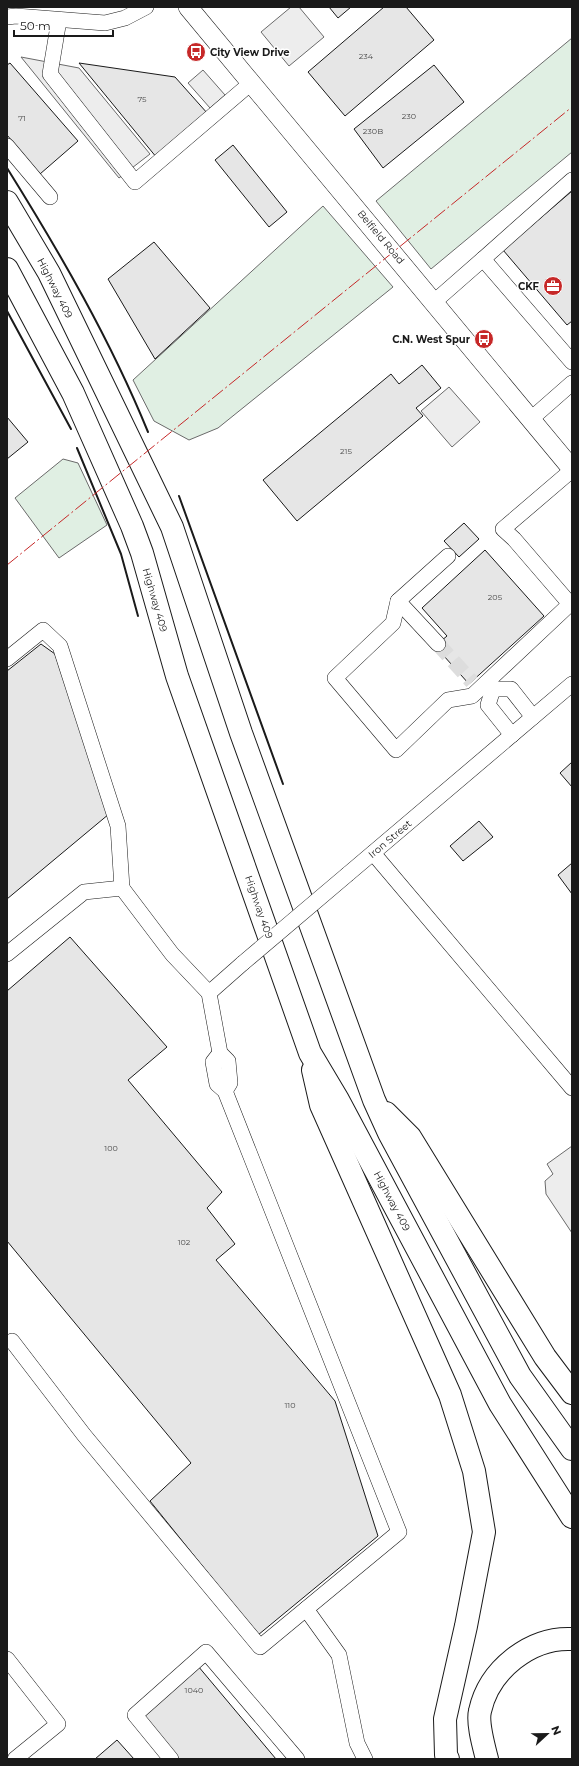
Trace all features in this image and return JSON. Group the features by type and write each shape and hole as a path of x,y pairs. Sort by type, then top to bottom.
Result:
{"highway":[{"name":"Highway 409","path":"7,202 49,273 172,527 241,733 374,1100 389,1133 520,1376 572,1449"},
{"name":"Highway 409","path":"7,269 73,393 132,526 142,553 177,676 310,1053 338,1100 500,1404 572,1517"},
{"path":"310,1053 321,1105 450,1395 474,1471 484,1532 466,1626 445,1719 446,1755 448,1759"},
{"path":"374,1100 410,1137 545,1357 572,1393"},
{"path":"487,1759 482,1742 480,1712 490,1686 507,1663 535,1645 564,1639 572,1639"}],"main road":[{"name":"Belfield Road","path":"188,7 572,470"}],"street":[{"path":"7,17 16,16 105,23 125,18 146,7"},
{"path":"60,20 50,74 134,182 252,83"},
{"path":"7,146 50,197"},
{"path":"434,302 572,180"},
{"path":"483,259 572,362"},
{"path":"531,419 572,383"},
{"path":"448,556 398,601 393,623 335,678 396,750 448,700 472,696 570,604 514,539 503,529 572,470"},
{"path":"398,601 438,644"},
{"path":"7,659 43,630 60,646 118,826 122,888 172,954 209,993 220,1053 214,1062 217,1084 225,1091 399,1532 260,1647 84,1435 12,1342"},
{"name":"Iron Street","path":"209,993 572,684"},
{"path":"482,685 511,689 533,717"},
{"path":"482,685 488,705 512,735"},
{"path":"373,853 572,1088"},
{"path":"7,954 84,892 122,888"},
{"path":"306,1609 339,1655 357,1743 365,1759"},
{"path":"171,1759 135,1715 206,1652 297,1759"},
{"path":"7,1658 58,1724 15,1759"}],"green space":[{"path":"572,38 572,152 431,269 376,201"},
{"path":"323,206 393,287 218,428 189,440 154,421 133,380"},
{"path":"63,459 78,463 107,525 59,558 15,498"}],"shaded area":[{"path":"291,7 299,7 324,37 289,66 261,32"},
{"path":"21,57 79,68 150,154 119,178"},
{"path":"203,70 225,95 210,108 188,83"},
{"path":"449,387 480,422 452,447 421,411"},
{"path":"572,1146 572,1233 546,1194 545,1181 553,1174 547,1164"}],"building":[{"path":"329,7 351,7 338,18"},
{"path":"384,7 406,7 434,40 345,116 308,72"},
{"path":"10,63 78,141 40,174 7,135 7,65"},
{"path":"79,63 175,77 208,114 157,158"},
{"path":"434,65 464,102 383,168 354,129"},
{"path":"233,145 287,212 269,227 215,160"},
{"name":"CKF","path":"572,191 572,321 567,325 503,250"},
{"path":"154,242 210,308 155,359 108,279"},
{"path":"422,365 441,388 416,408 423,416 297,521 263,480 391,374 399,384"},
{"path":"7,417 28,442 7,459"},
{"path":"464,523 479,539 459,557 444,541"},
{"path":"485,550 544,616 469,684 435,646 447,636 422,608"},
{"path":"41,644 55,654 109,814 7,899 7,671"},
{"path":"572,762 572,787 560,773"},
{"path":"479,821 493,837 463,861 450,846"},
{"path":"572,863 572,894 558,875"},
{"path":"70,937 167,1047 128,1080 222,1192 207,1208 235,1244 216,1260 335,1401 378,1536 258,1635 150,1501 191,1463 7,1241 7,991"},
{"path":"198,1666 276,1759 179,1759 142,1714"},
{"path":"117,1740 134,1759 95,1759"}],"tunnel":[{"path":"438,644 472,682"}],"wall":[{"path":"7,168 65,264 101,330 148,432"},
{"path":"7,311 71,429"},
{"path":"77,448 121,554 138,616"},
{"path":"179,496 283,784"}],"power":[{"path":"7,565 572,107"}],"place":[{"name":"City View Drive","path":"196,52"},
{"name":"CKF","path":"553,286"},
{"name":"C.N. West Spur","path":"484,339"}]}
